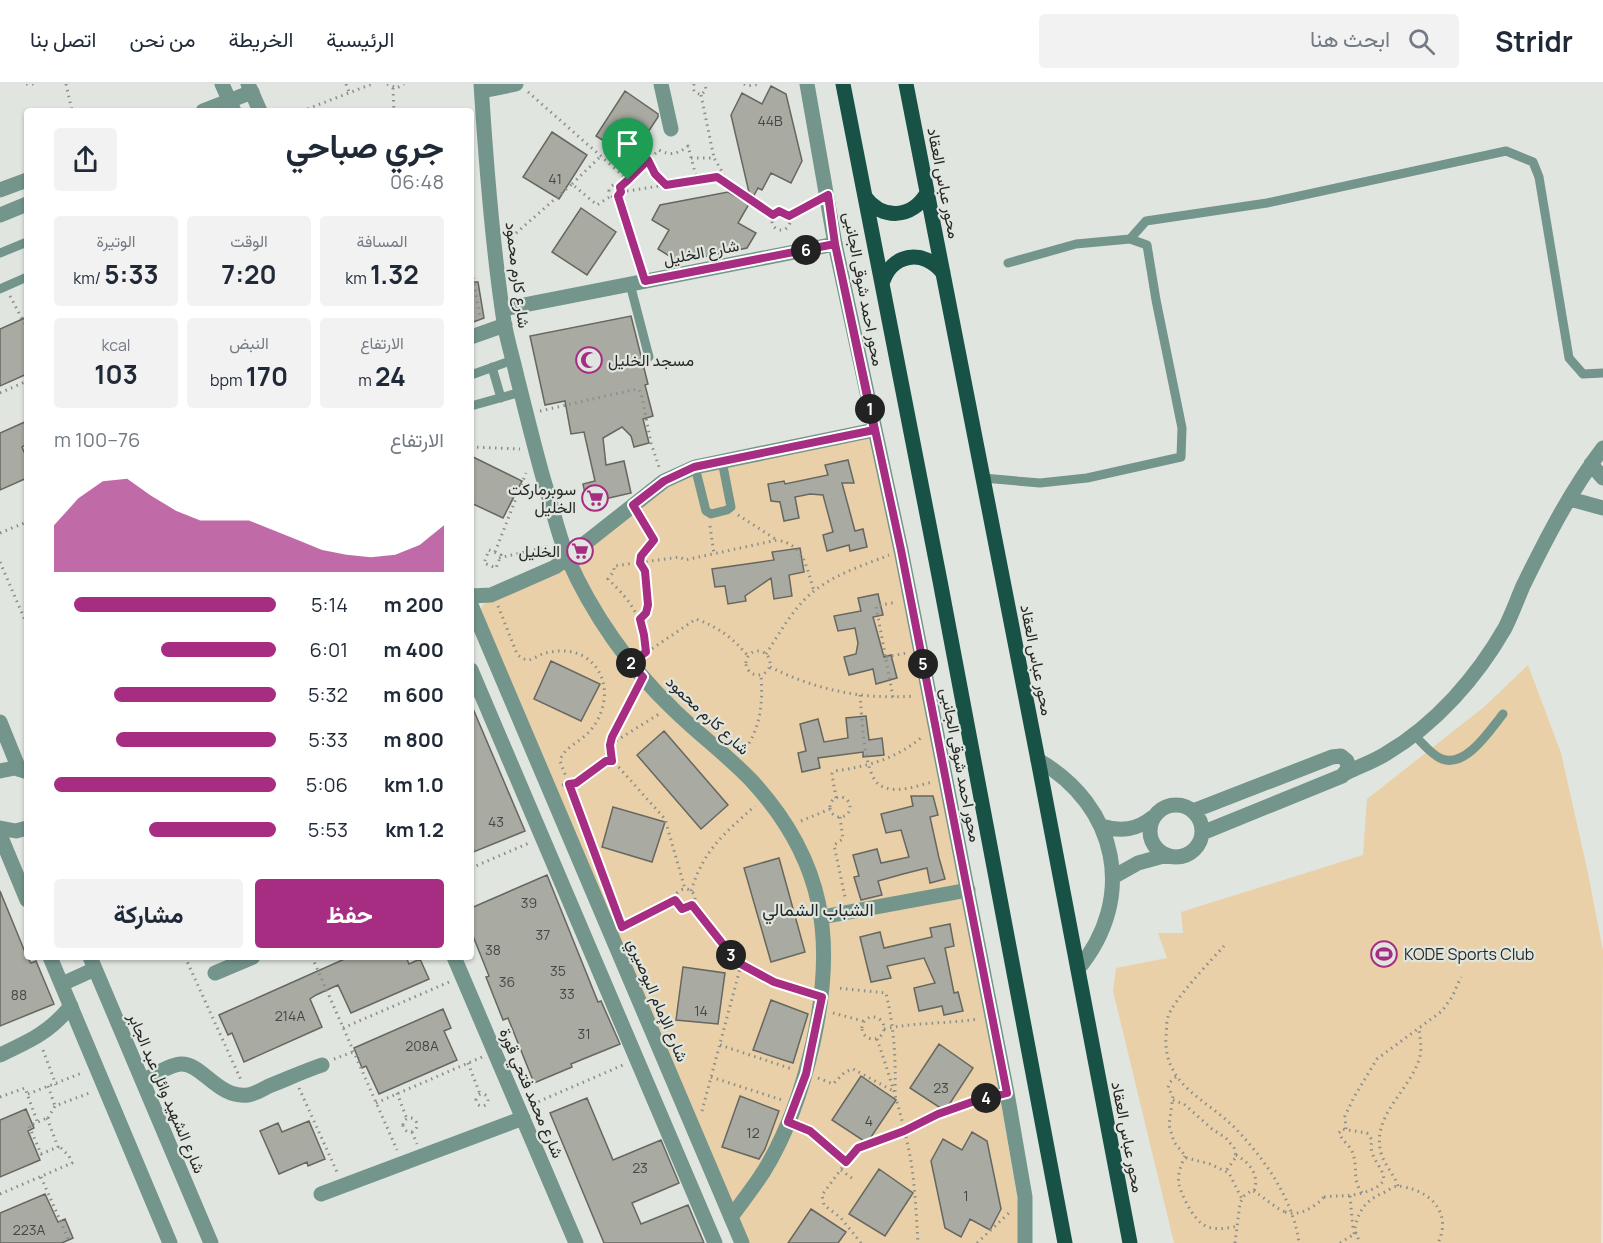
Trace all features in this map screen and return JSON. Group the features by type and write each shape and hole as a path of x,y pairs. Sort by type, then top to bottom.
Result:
{"main road":[{"path":"843,84 1065,1243"},
{"name":"محور عباس العقاد","path":"906,84 1130,1243"},
{"path":"865,196 870,203 884,212 902,213 917,206 927,193"},
{"path":"882,284 893,264 906,258 927,259 943,273"}],"street":[{"path":"222,84 232,106 250,88 259,108"},
{"path":"661,84 671,129"},
{"name":"محور احمد شوقى الجانبى","path":"807,84 835,244 901,550 1007,1093 1025,1197 1026,1243"},
{"path":"482,88 522,88"},
{"name":"شارع كارم محمود","path":"482,88 495,252 504,317 535,449 566,550 592,605 631,663 670,707 734,763 765,797 787,827 809,870 822,917 825,943 822,997 806,1074 788,1122 764,1171 731,1217"},
{"path":"0,190 24,181"},
{"path":"0,215 24,205"},
{"name":"شارع الخليل","path":"477,335 504,317 638,283 835,244"},
{"path":"474,596 492,594 547,571 566,550 664,481 694,467 874,430"},
{"path":"1202,833 1280,802 1387,753 1413,734 1458,693 1506,626 1544,546 1591,464 1603,448"},
{"path":"1591,464 1603,478"},
{"path":"1570,499 1603,508"},
{"path":"474,610 492,594"},
{"name":"شارع الإمام البوصيري","path":"474,617 742,1243"},
{"path":"474,677 715,1243"},
{"path":"0,722 23,771"},
{"path":"1193,811 1336,756 1341,756 1347,761 1346,773"},
{"path":"1038,760 1076,787 1094,812 1111,855 1113,878 1111,901 1096,945 1078,969"},
{"path":"0,771 6,769 23,771"},
{"path":"1272,780 1280,802"},
{"path":"1113,878 1138,863 1167,855 1182,856 1196,848 1202,833 1200,821 1193,811 1179,805 1172,805 1158,811 1150,832 1151,839 1160,852 1167,855"},
{"path":"1101,826 1110,829 1129,829 1146,823 1154,817"},
{"path":"0,828 16,831 24,829"},
{"path":"0,836 24,893"},
{"path":"822,917 968,890"},
{"path":"51,960 170,1243"},
{"path":"215,973 246,960"},
{"name":"شارع محمد فتحي قورة","path":"455,960 576,1243"},
{"path":"62,984 92,963"},
{"name":"شارع الشهيد وائل عبد الجابر","path":"92,963 212,1243"},
{"path":"0,1055 38,1037 59,1021 70,1006"},
{"path":"143,1081 174,1066 187,1065 221,1088 248,1095 321,1065"},
{"path":"321,1194 403,1164 522,1114"}],"lane":[{"path":"1130,239 1146,221 1267,203 1506,151 1533,162 1539,177 1569,358 1583,374 1603,373"},
{"path":"983,478 1040,483 1087,478 1181,457 1182,428 1147,245 1130,239 1076,243 1008,263"},
{"path":"0,253 24,243"},
{"path":"2,287 24,277"},
{"path":"638,283 649,357"},
{"path":"474,374 513,360"},
{"path":"492,367 501,398"},
{"path":"474,405 521,393"},
{"path":"694,467 708,514 729,509 731,506 722,461"},
{"path":"1413,734 1435,756 1443,760 1460,758 1477,746 1503,714"}],"path":[{"path":"26,84 34,84"},
{"path":"66,84 71,108"},
{"path":"346,84 349,92"},
{"path":"309,108 372,84"},
{"path":"387,84 393,88"},
{"path":"393,88 404,84"},
{"path":"694,84 694,92 701,95"},
{"path":"701,95 706,90 705,84"},
{"path":"744,84 747,86 760,84"},
{"path":"393,88 394,108"},
{"path":"522,88 628,180"},
{"path":"701,95 714,158 723,173 724,182"},
{"path":"638,283 620,187 659,150 666,154 674,154 688,146 697,180"},
{"path":"495,252 601,156"},
{"path":"691,158 714,158"},
{"path":"648,160 655,174 666,185"},
{"path":"572,184 598,206 611,196 717,177 773,215"},
{"path":"611,196 610,186 615,184 620,187"},
{"path":"789,216 828,195"},
{"path":"779,211 789,216 790,224 785,230 781,231 774,227 773,215 779,211"},
{"path":"2,287 24,323"},
{"path":"474,300 477,335"},
{"path":"0,393 24,382"},
{"path":"526,414 637,389 641,392 651,443 664,481"},
{"path":"474,447 535,449 495,552"},
{"path":"633,505 654,540 641,556 640,563 645,571 648,605 646,613 640,619"},
{"path":"729,509 777,540 796,547 802,556 814,591"},
{"path":"708,514 714,554"},
{"path":"0,533 24,523"},
{"path":"646,652 640,619 626,597 608,579 612,575 614,566 680,556 685,560 777,540"},
{"path":"499,558 566,550"},
{"path":"766,654 796,611 814,591 830,581 901,550"},
{"path":"489,551 495,552 500,554 496,568 484,563 489,551"},
{"path":"0,562 24,618"},
{"path":"492,594 520,657 528,660 561,650 578,653 592,661 601,675 605,690 598,720 589,732 563,753 561,758 598,861"},
{"path":"893,697 876,606 910,599"},
{"path":"631,663 696,619 716,627 734,639 748,656"},
{"path":"886,657 921,650"},
{"path":"754,651 759,651 766,654 770,667 761,675 751,674 745,664 748,656 754,651"},
{"path":"770,667 820,688 860,695 893,697 929,694"},
{"path":"734,763 748,746 759,723 763,699 761,675"},
{"path":"643,677 610,745 612,761 665,819 684,889"},
{"path":"860,695 868,765 874,781 880,786 891,789 914,787 945,778"},
{"path":"610,745 670,707"},
{"path":"836,798 832,773 888,759 913,745 935,726"},
{"path":"545,781 553,784 576,783 606,761 612,761"},
{"path":"691,891 697,871 707,853 765,797"},
{"path":"836,798 843,798 850,807 847,814 840,817 833,815 830,809 831,803 836,798"},
{"path":"787,827 830,809"},
{"path":"840,817 843,839 834,845 848,912"},
{"path":"474,867 542,837"},
{"path":"684,889 691,891 695,897 692,905 682,909 675,900 676,894 684,889"},
{"path":"610,934 675,900"},
{"path":"692,905 741,965 774,982 822,997 863,1021"},
{"path":"1224,946 1188,988 1168,1016 1165,1050 1172,1071 1187,1089 1236,1129 1272,1172 1297,1225 1299,1243"},
{"path":"186,960 248,1095"},
{"path":"313,960 403,1164"},
{"path":"696,1135 741,965"},
{"path":"343,1028 462,977"},
{"path":"1346,1129 1345,1116 1377,1059 1442,1011 1452,997 1461,977"},
{"path":"822,997 885,992 893,1027 896,1059 895,1092"},
{"path":"877,1039 868,1038 863,1033 861,1029 863,1021 871,1016 879,1018 884,1029"},
{"path":"877,1039 884,1029 907,1024 953,1023 992,1017"},
{"path":"1398,1186 1381,1151 1381,1134 1383,1122 1391,1106 1418,1062 1419,1029"},
{"path":"38,1037 56,1085"},
{"path":"877,1039 895,1092 904,1131 916,1203 918,1243"},
{"path":"720,1045 833,1084 838,1077 853,1069 895,1092"},
{"path":"321,1065 354,1052"},
{"path":"376,1103 495,1052"},
{"path":"522,1114 636,1059"},
{"path":"468,1063 480,1094"},
{"path":"28,1094 96,1068"},
{"path":"294,1076 344,1186"},
{"path":"711,1077 795,1105"},
{"path":"1177,1077 1170,1082 1168,1088 1173,1096 1169,1125 1174,1142 1187,1158 1210,1164 1226,1172 1239,1189 1242,1199 1235,1243"},
{"path":"48,1086 55,1106"},
{"path":"58,1145 57,1148 39,1153 28,1126 47,1119 55,1106 104,1086"},
{"path":"0,1097 23,1087 27,1089 38,1121"},
{"path":"861,1243 841,1218 822,1202 822,1196 856,1149 904,1131 946,1111 1007,1093"},
{"path":"397,1094 407,1119"},
{"path":"480,1094 487,1095 487,1105 477,1105 477,1095 480,1094"},
{"path":"1173,1100 1184,1104 1212,1129 1226,1138 1234,1148 1236,1157 1226,1172"},
{"path":"411,1118 417,1122 417,1129 407,1131 404,1129 403,1125 407,1119 411,1118"},
{"path":"0,1194 72,1163 69,1156 58,1145 47,1119"},
{"path":"788,1122 810,1131 846,1162"},
{"path":"1254,1191 1272,1206 1291,1214 1307,1210 1324,1197 1350,1196 1362,1193 1376,1188 1384,1180 1384,1173 1371,1156 1372,1140 1367,1133 1346,1129 1342,1129 1339,1133 1353,1154 1354,1179 1362,1193"},
{"path":"1236,1155 1245,1160 1254,1172 1257,1184 1254,1191 1252,1190 1242,1199"},
{"path":"1185,1156 1179,1173 1179,1185 1190,1209 1204,1226 1221,1229 1238,1226"},
{"path":"841,1170 853,1179"},
{"path":"41,1177 70,1243"},
{"path":"1340,1243 1354,1234 1356,1221 1372,1197 1398,1186 1431,1198 1443,1216 1443,1228 1438,1243"},
{"path":"1376,1188 1378,1195"},
{"path":"1350,1196 1354,1234 1356,1233 1360,1243"},
{"path":"977,1243 1025,1197"}],"shaded area":[{"path":"874,430 945,778 1025,1243 742,1243 475,615 491,595 547,571 664,481"},
{"name":"KODE Sports Club","path":"1528,665 1561,753 1603,951 1601,1243 1174,1243 1113,991 1116,968 1167,958 1158,933 1183,933 1181,912 1363,855 1367,799 1484,707"}],"building":[{"path":"771,86 786,94 802,161 791,183 771,173 762,190 758,188 751,201 731,115 742,93 762,104"},
{"path":"625,91 658,114 631,158 596,136"},
{"path":"552,132 587,155 559,199 523,177"},
{"path":"728,192 749,204 738,223 756,233 747,248 679,262 658,249 669,230 652,220 660,205"},
{"path":"581,208 616,232 587,275 552,252"},
{"path":"474,282 478,282 484,318 474,322"},
{"path":"631,316 648,384 645,385 653,416 643,419 649,443 634,447 631,436 622,427 603,438 606,465 624,461 631,493 587,503 583,484 595,481 584,432 571,434 565,401 545,405 530,336"},
{"path":"24,318 24,375 0,386 0,329"},
{"path":"24,422 24,446 22,447 24,479 0,490 0,433"},
{"path":"474,457 522,481 503,518 474,504"},
{"path":"848,460 854,483 842,483 855,531 863,529 867,547 850,551 849,545 827,551 823,535 833,532 823,495 810,494 795,497 799,518 784,521 780,502 771,501 768,484 784,481 785,484 828,475 825,465"},
{"path":"800,548 804,572 789,575 792,596 774,599 771,578 745,596 746,601 728,604 725,586 715,587 712,569 774,560 772,552"},
{"path":"878,594 883,615 873,617 884,657 891,655 897,678 876,684 873,669 849,675 844,657 856,654 858,643 855,628 838,631 834,616 861,611 858,598"},
{"path":"551,661 600,684 581,721 534,699"},
{"path":"474,711 525,831 474,852"},
{"path":"866,716 869,740 882,738 884,755 863,757 863,752 818,758 820,768 802,772 798,753 806,751 800,724 818,719 824,742 848,738 846,718"},
{"path":"664,731 728,805 701,829 637,755"},
{"path":"911,796 933,796 938,815 930,817 945,879 930,883 927,868 903,874 878,881 882,895 861,900 854,877 859,876 853,855 877,849 881,863 909,857 901,830 886,833 881,814 913,806"},
{"path":"613,807 665,822 652,862 602,847"},
{"path":"779,858 805,952 771,962 744,868"},
{"path":"547,875 598,1002 601,1001 620,1044 571,1064 572,1067 534,1083 508,1018 503,1020 486,977 489,976 474,938 474,907"},
{"path":"0,891 24,950 24,960 29,960 31,963 36,961 54,1004 0,1026"},
{"path":"950,924 954,946 945,948 954,993 958,992 963,1011 944,1015 942,1006 919,1011 914,988 935,983 924,958 887,966 891,978 871,982 860,937 880,932 884,948 932,937 930,928"},
{"path":"342,960 407,960 409,964 420,960 429,979 351,1013 338,985 310,999 322,1027 244,1062 232,1033 228,1035 219,1015"},
{"path":"683,967 725,973 718,1024 676,1020"},
{"path":"771,1000 808,1014 793,1063 753,1050"},
{"path":"443,1009 451,1028 444,1031 457,1060 379,1094 366,1066 362,1068 354,1048"},
{"path":"939,1044 973,1068 945,1111 910,1088"},
{"path":"861,1076 896,1100 867,1143 832,1120"},
{"path":"740,1096 779,1111 759,1159 722,1147"},
{"path":"587,1098 613,1160 661,1140 679,1183 632,1203 641,1224 688,1205 704,1243 604,1243 550,1113"},
{"path":"26,1109 34,1128 28,1131 40,1160 0,1177 0,1120"},
{"path":"309,1121 325,1159 308,1166 307,1162 279,1174 260,1131 278,1123 282,1132"},
{"path":"972,1132 987,1141 1001,1209 990,1230 970,1219 961,1237 945,1228 931,1161 943,1139 962,1150"},
{"path":"879,1169 913,1193 885,1236 849,1214"},
{"path":"45,1194 58,1222 65,1219 73,1238 62,1243 0,1243 0,1213"},
{"path":"811,1209 846,1232 838,1243 788,1243"}],"place":[{"name":"مسجد الخليل","path":"589,360"},
{"name":"سوبرماركت الخليل","path":"595,498"},
{"name":"الخليل","path":"580,551"},
{"name":"KODE Sports Club","path":"1384,954"}],"district":[{"name":"الشباب الشمالي","path":"818,909"}],"route":[{"path":"628,180 620,187 621,192 618,196 645,281 835,244 901,550 1007,1093 938,1114 904,1131 858,1148 846,1162 810,1131 788,1122 806,1074 822,997 774,982 737,962 692,905 690,908 682,909 675,900 622,927 569,784 576,783 606,761 612,761 610,745 612,737 643,677 631,663 646,652 640,619 646,613 648,605 645,571 640,563 641,556 654,540 633,505 664,481 694,467 874,430 835,244 828,195 789,216 779,211 773,215 717,177 666,185 655,174 648,160 628,180"}]}
